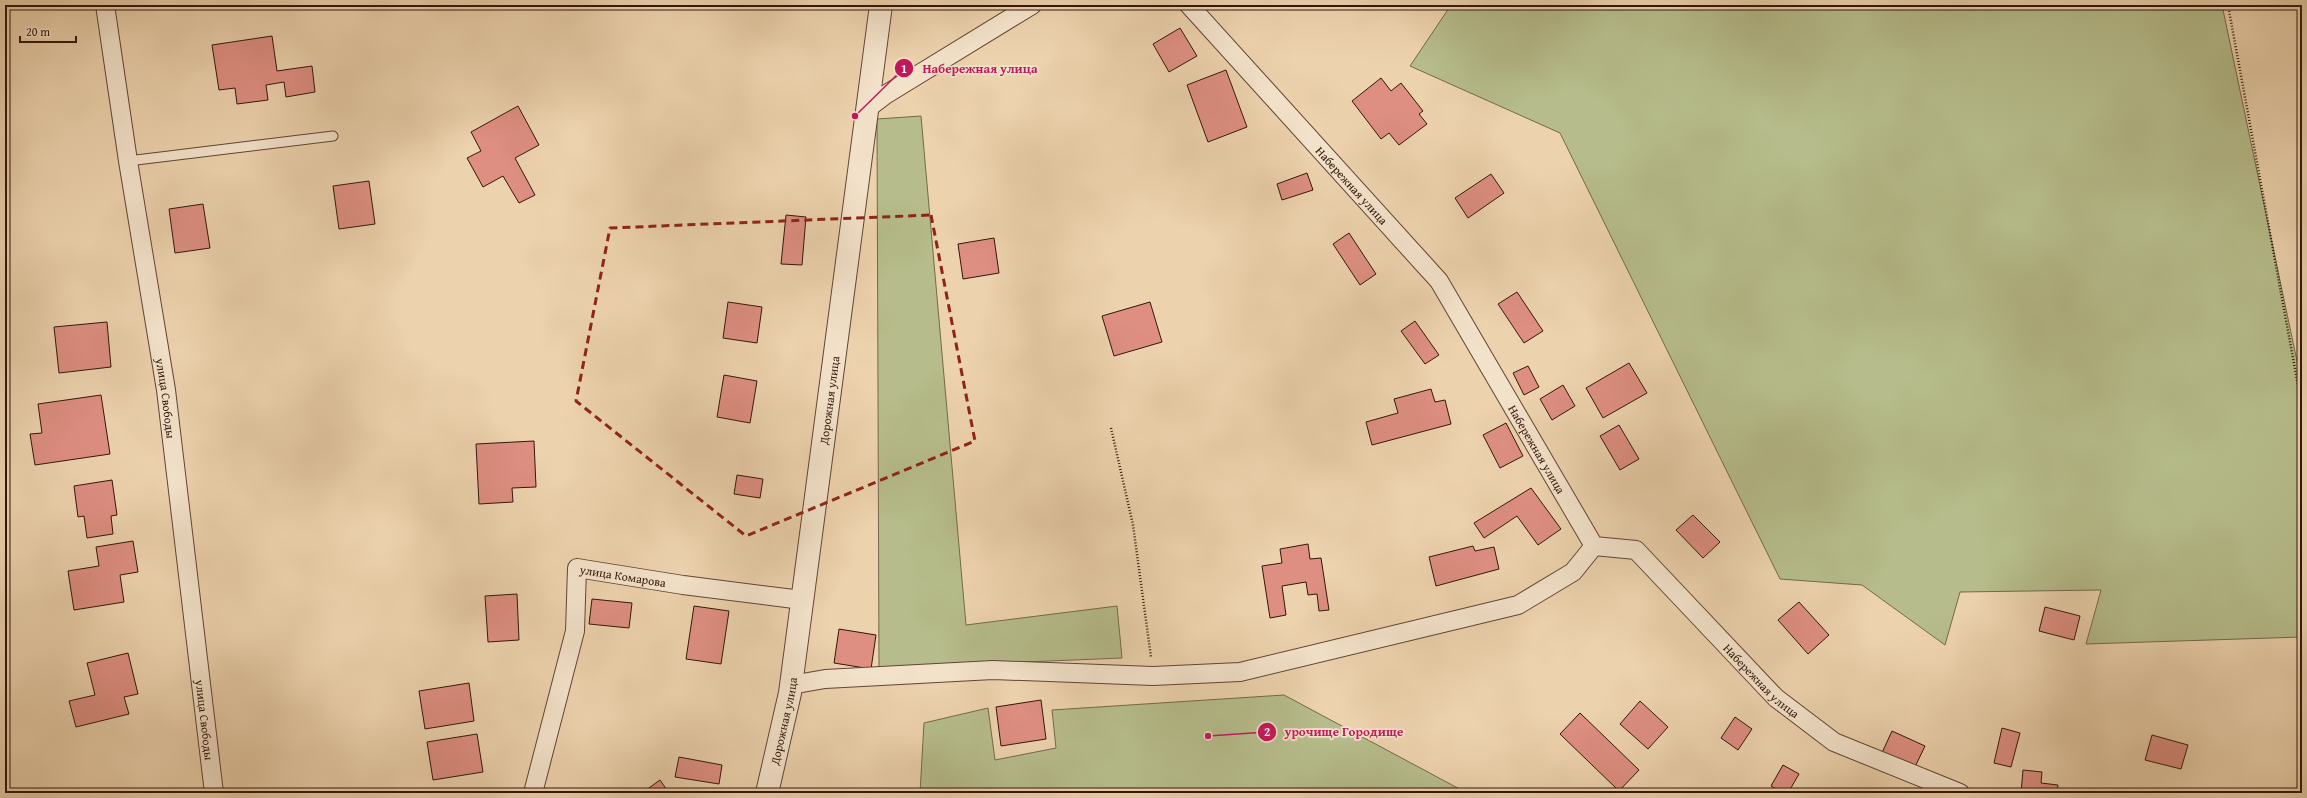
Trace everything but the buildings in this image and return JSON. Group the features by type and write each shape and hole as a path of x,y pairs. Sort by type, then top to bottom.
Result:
{"street":[{"name":"улица Свободы","path":"104,5 166,390 214,793"},
{"name":"Дорожная улица","path":"766,793 791,685 881,5"},
{"path":"868,108 1032,5"},
{"name":"Набережная улица","path":"1190,5 1439,281 1594,546 1636,550 1776,698 1834,742 1960,793"},
{"path":"791,685 825,679 994,670 1153,676 1240,672 1518,605 1573,572 1594,546"},
{"name":"улица Комарова","path":"532,793 575,631 577,568 683,585 802,600"}],"lane":[{"path":"128,161 333,136"}],"path":[{"path":"2228,5 2302,407"},
{"path":"1111,428 1133,525 1153,676"}],"highlighted area":[{"path":"931,215 975,441 746,536 576,401 610,228"}],"green space":[{"path":"1451,5 2222,5 2302,385 2302,637 2086,644 2101,590 1960,592 1945,645 1862,585 1780,579 1560,133 1410,66"},
{"path":"921,116 966,625 1117,606 1122,658 879,668 877,119"},
{"path":"1284,695 1467,793 920,793 924,723 988,708 995,760 1056,748 1052,710"}],"place":[{"name":"Набережная улица","path":"855,116"},
{"name":"урочище Городище","path":"1208,736"}]}
